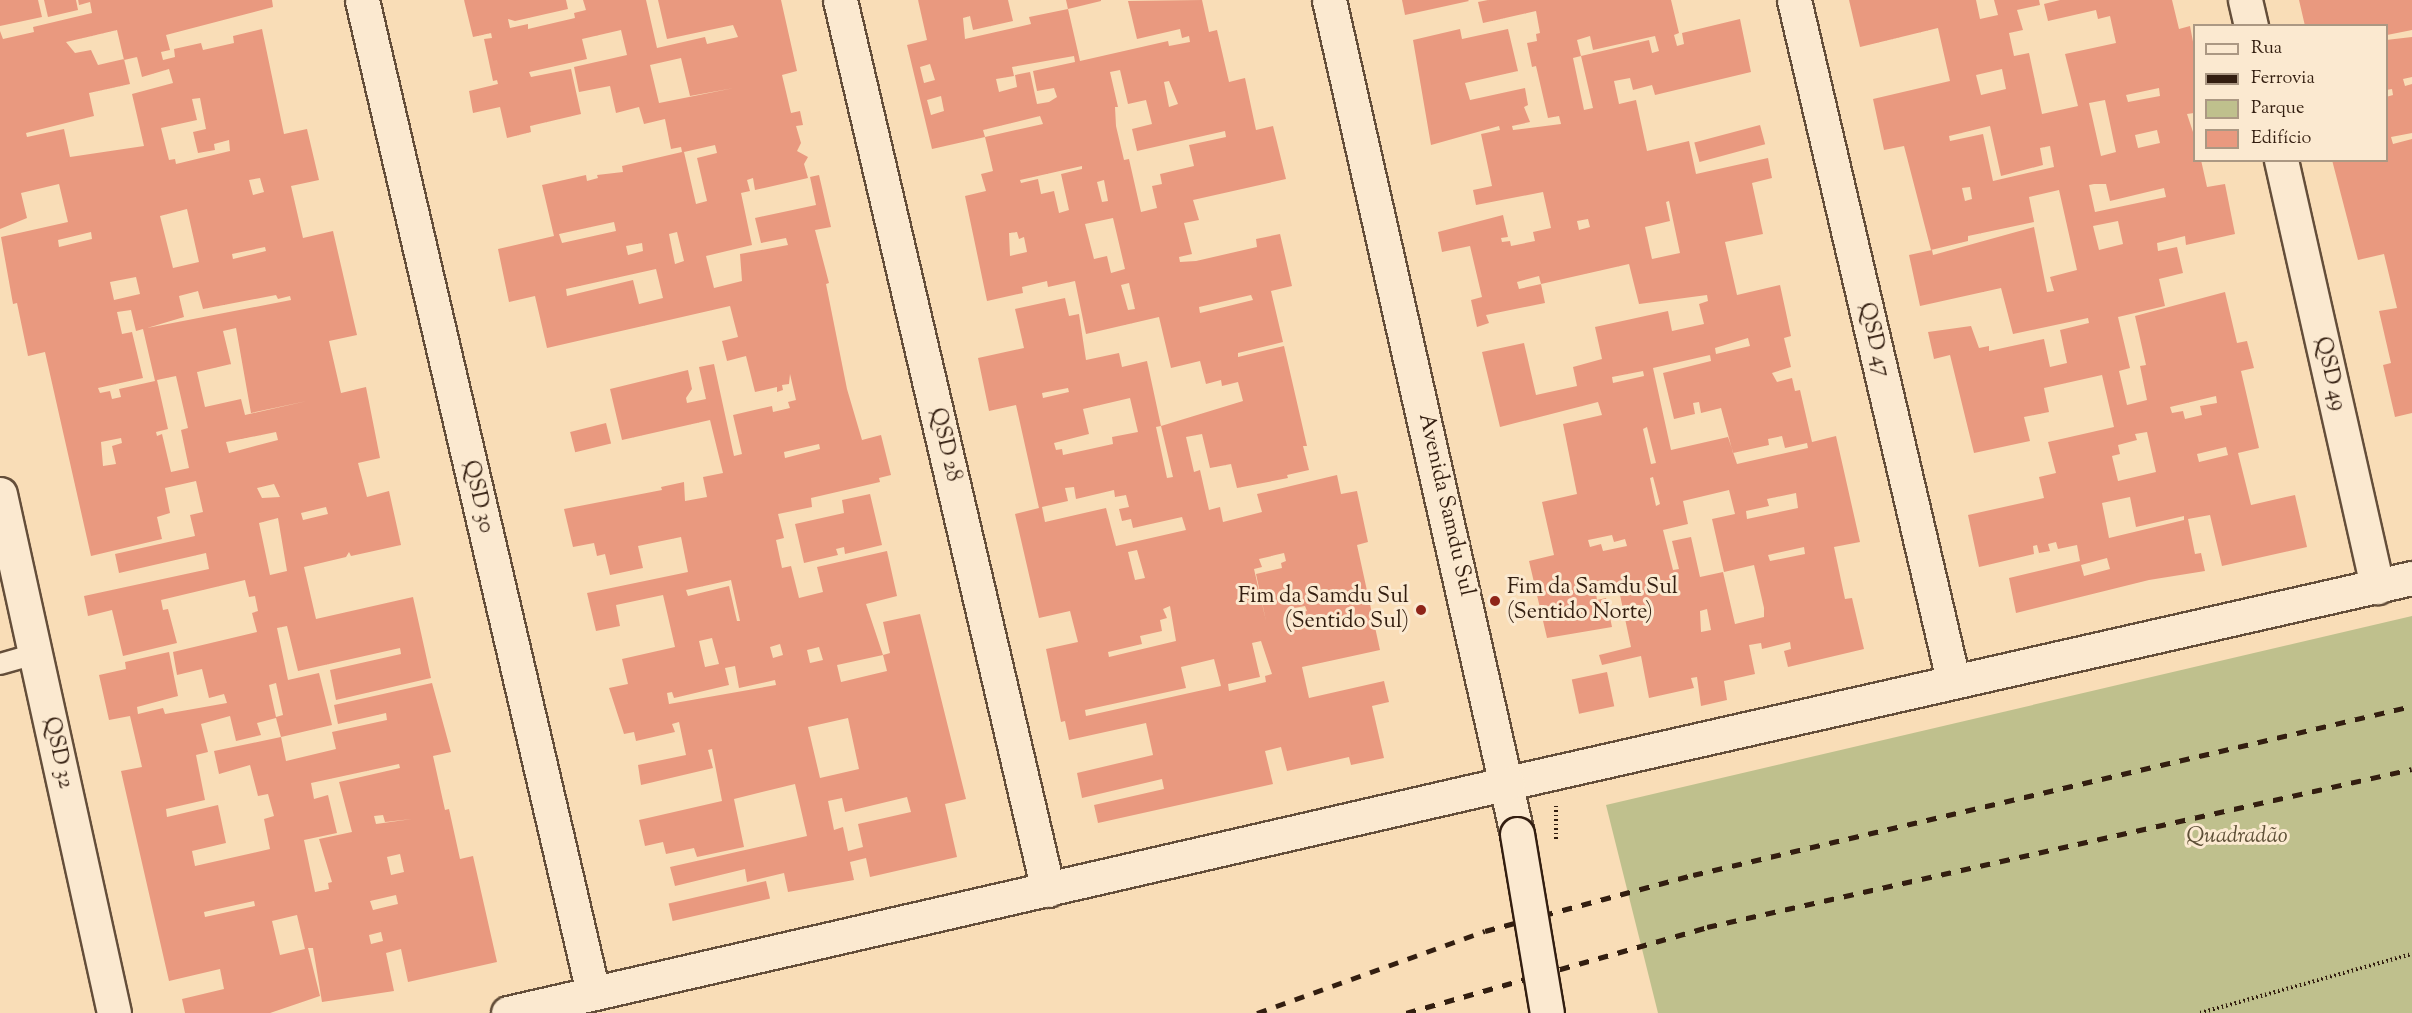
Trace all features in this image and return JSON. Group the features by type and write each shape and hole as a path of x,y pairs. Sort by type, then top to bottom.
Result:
{"street":[{"name":"QSD 30","path":"362,0 593,993"},
{"name":"QSD 28","path":"840,0 1048,890"},
{"name":"Avenida Samdu Sul","path":"1329,0 1508,783 1547,1013"},
{"name":"QSD 47","path":"1794,0 1953,680"},
{"path":"2245,0 2251,24"},
{"name":"QSD 49","path":"2281,162 2377,587"},
{"name":"QSD 32","path":"0,494 114,1013"},
{"path":"508,1013 1953,680 2412,578"}],"lane":[{"path":"0,664 35,654"}],"path":[{"path":"1557,800 1553,816 1557,849"},
{"path":"2200,1013 2412,954"}],"green space":[{"name":"Quadradão","path":"2412,616 2412,1013 1658,1013 1606,805"}],"building":[{"path":"0,0 38,0 42,17 0,26"},
{"path":"44,0 76,0 78,10 48,17"},
{"path":"78,0 272,0 273,7 166,35 170,50 161,52 163,60 175,57 174,49 201,43 203,50 234,43 233,36 262,29 284,134 307,129 319,180 291,186 303,238 333,231 357,335 329,341 341,393 366,387 380,458 358,463 367,497 389,491 401,545 351,556 349,552 346,557 304,567 316,619 413,597 431,678 336,700 330,670 401,654 400,648 298,671 287,626 277,628 288,680 319,673 332,725 281,737 286,761 336,749 332,732 387,720 386,713 338,724 334,705 432,683 451,752 433,756 445,810 449,809 460,859 473,856 497,962 408,982 401,949 386,953 394,991 322,1002 313,948 308,948 320,996 270,1013 185,1013 182,999 224,989 220,969 169,981 121,771 142,767 130,716 109,720 99,675 126,669 125,662 169,652 178,696 137,707 138,714 163,708 165,714 227,703 224,694 209,698 202,669 177,675 173,652 257,632 252,613 258,611 255,596 249,597 245,580 161,600 163,610 168,609 177,643 123,656 112,610 88,616 84,596 209,569 206,553 119,573 115,554 195,536 190,515 203,512 196,481 165,488 170,513 157,517 162,539 91,556 45,352 28,356 17,303 13,304 1,237 68,222 59,184 21,193 27,218 0,229 0,31 3,39 34,32 33,27 92,13 90,2 79,5","holes":["117,30 124,59 98,65 91,50 75,53 66,42","137,57 142,77 169,69 173,83 132,94 144,146 70,157 64,129 27,137 26,133 94,116 89,93 130,84 124,60","200,98 206,129 193,132 198,153 215,150 214,144 229,140 230,151 176,164 175,159 169,160 161,128 197,120 192,99","260,178 264,192 253,195 249,180","187,209 199,262 173,268 160,216","91,232 92,239 59,247 58,240","265,247 266,251 233,259 232,254","136,277 140,294 114,300 110,282","198,291 203,309 276,295 278,299 290,296 291,300 147,328 184,317 179,296","131,310 136,331 143,329 155,381 119,389 121,397 112,399 110,391 100,393 98,388 143,378 132,332 122,334 117,312","236,328 251,413 307,401 245,415 241,399 205,407 197,372 231,364 223,331","176,376 188,428 181,430 189,468 171,472 162,434 157,436 156,432 168,429 157,380","276,432 278,440 229,453 226,442","121,438 122,443 112,446 116,464 103,466 101,442","274,484 280,497 262,498 257,488","326,507 328,514 303,520 301,513","278,518 287,571 270,575 259,523","276,683 283,715 276,717 269,685","230,716 236,741 261,735 257,723 276,718 281,737 214,751 219,774 250,765 258,796 268,794 274,816 264,819 270,849 195,866 192,851 226,843 218,805 167,817 166,809 205,800 196,755 208,752 201,724","399,764 400,768 339,782 352,832 319,839 332,882 328,883 329,889 315,892 304,840 337,833 328,795 314,799 311,783","383,815 385,822 412,819 376,824 374,816","400,854 404,872 391,875 387,857","396,895 398,904 373,910 370,901","254,901 255,906 205,917 204,912","297,915 305,949 280,955 272,921","381,932 383,941 371,944 369,935"]},
{"path":"464,0 566,0 568,9 515,21 508,19 510,28 528,24 528,29 575,18 574,13 586,10 583,0 646,0 657,48 705,37 707,44 738,37 733,25 667,39 658,0 781,0 797,71 782,75 791,113 800,111 803,125 796,126 801,143 797,151 808,157 804,164 808,178 755,190 753,178 747,180 750,191 741,193 752,245 706,256 714,288 742,281 740,254 788,245 786,238 761,243 755,218 816,205 810,177 819,175 831,227 815,230 829,283 826,284 847,389 862,440 881,435 891,475 879,478 880,482 811,498 812,507 778,514 784,538 776,540 782,568 791,566 799,598 823,592 817,567 887,551 897,596 866,604 883,655 890,653 883,622 920,614 966,799 945,804 957,857 870,877 866,858 850,862 854,880 788,892 784,873 747,882 745,869 675,886 670,867 807,836 795,784 734,799 744,847 697,857 694,848 666,854 663,842 645,846 639,820 722,801 712,749 708,750 713,768 641,785 638,765 686,755 679,722 672,724 675,732 636,741 634,732 624,734 609,688 628,684 622,659 675,647 663,595 616,605 620,626 596,631 587,593 688,572 681,537 638,546 643,568 610,575 605,554 597,556 594,543 573,547 564,509 662,490 661,487 684,482 685,501 707,497 703,477 723,473 710,420 622,440 610,389 688,370 692,389 686,398 687,403 706,399 699,367 714,364 734,456 742,454 733,415 772,406 773,412 790,408 788,402 796,400 790,374 789,384 782,385 783,390 777,392 777,387 755,392 746,356 727,361 722,341 738,337 730,306 547,348 535,296 509,302 498,249 554,236 542,185 586,175 587,181 598,178 597,175 623,172 622,166 682,152 681,147 671,149 665,119 644,124 639,107 616,113 610,86 579,92 574,67 627,55 621,30 582,39 587,59 529,72 531,77 571,69 581,114 530,126 531,132 507,138 500,107 473,113 469,91 498,84 497,80 493,81 484,39 492,38 491,33 473,37","holes":["681,58 690,96 734,88 659,103 650,65","715,145 717,153 697,158 707,201 696,204 684,152","614,222 616,231 562,243 559,234","677,232 684,261 675,264 669,234","642,243 643,251 628,255 626,246","656,269 663,298 639,304 633,280 567,296 566,289","819,444 820,449 785,458 784,452","731,580 740,621 737,621 729,586 688,596 686,590","712,638 719,664 705,667 699,641","780,644 783,655 773,658 770,647","819,647 823,660 810,663 807,650","883,655 887,671 841,682 837,665","735,666 739,688 775,680 776,685 669,704 667,693 672,692 674,698 729,685 725,668","848,718 859,769 820,778 808,727","907,797 911,812 858,824 863,847 848,851 843,827 834,830 828,801 842,798 845,812"]},
{"path":"918,0 1008,0 1013,21 973,30 970,16 963,18 965,39 1031,24 1029,17 1068,9 1080,61 1168,41 1169,46 1190,42 1189,36 1182,38 1180,29 1137,39 1128,1 1202,0 1209,32 1217,30 1229,82 1245,78 1256,130 1273,126 1286,179 1193,200 1199,220 1184,223 1192,254 1179,257 1180,262 1196,261 1257,247 1256,239 1280,234 1292,286 1271,291 1283,342 1238,353 1238,357 1284,346 1307,446 1303,446 1309,470 1287,475 1288,478 1237,488 1231,464 1210,468 1202,434 1186,437 1194,472 1200,470 1209,510 1220,507 1223,522 1262,512 1257,494 1337,475 1341,494 1357,491 1368,542 1357,545 1380,650 1302,667 1309,698 1384,681 1389,702 1372,706 1384,758 1351,765 1349,757 1287,771 1281,747 1265,751 1273,784 1098,823 1094,805 1164,789 1162,779 1082,798 1077,773 1153,755 1146,723 1069,740 1065,721 1061,722 1046,649 1078,642 1070,611 1039,618 1015,514 1039,508 1016,405 989,411 978,358 1024,348 1015,309 1065,298 1069,316 1079,314 1086,360 1119,353 1122,367 1147,361 1161,426 1243,401 1238,382 1222,386 1221,380 1206,384 1200,361 1171,368 1159,317 1086,334 1075,281 1048,287 1047,281 1022,287 1023,293 987,301 965,196 986,191 981,174 993,171 985,137 932,149 907,45 927,40","holes":["1074,56 1075,62 1033,71 1037,91 1054,88 1057,97 1049,102 1037,104 1030,72 1015,75 1017,87 999,92 996,79 1014,76 1012,67","930,64 935,80 924,83 920,67","1120,70 1128,104 1146,100 1152,124 1132,129 1137,151 1225,131 1226,137 1189,145 1194,166 1160,174 1162,184 1152,186 1157,208 1141,212 1129,159 1124,160 1116,126 1115,107 1118,107 1110,72","1169,81 1178,104 1169,107 1164,82","941,96 944,111 931,115 927,100","1040,116 1043,124 985,137 983,130","1082,166 1082,169 1061,174 1069,210 1059,213 1054,191 1041,194 1038,179 1021,183 1020,180","1104,180 1108,201 1102,202 1097,182","1113,218 1125,269 1111,273 1107,256 1094,259 1085,224","1017,232 1019,239 1024,237 1027,252 1010,256 1009,233","1129,283 1135,309 1128,310 1121,285","1251,295 1253,300 1200,313 1199,307","1068,388 1069,392 1043,398 1042,393","1130,398 1138,432 1112,437 1113,444 1063,455 1062,449 1056,450 1054,443 1089,434 1083,409","1161,426 1173,477 1167,478 1156,427","1074,487 1076,499 1114,490 1115,497 1126,495 1129,507 1119,509 1122,521 1131,519 1133,528 1182,517 1186,530 1116,546 1106,508 1045,522 1042,507 1068,501 1065,488","1137,550 1145,578 1135,580 1128,552","1284,553 1286,561 1281,563 1282,568 1256,574 1266,621 1254,569 1262,567 1259,559","1170,606 1176,641 1109,657 1108,652 1142,644 1140,636 1162,631 1160,620 1167,618 1163,609","1305,606 1307,611 1290,615 1289,609","1261,641 1272,674 1265,676 1266,682 1229,691 1228,684 1260,677 1252,643","1214,659 1221,686 1086,716 1085,710 1186,688 1181,667"]},
{"path":"1066,0 1101,0 1101,1 1068,9"},
{"path":"1402,0 1468,0 1469,1 1405,15"},
{"path":"1488,0 1671,0 1679,33 1674,35 1677,46 1684,44 1682,33 1740,19 1751,72 1655,95 1652,85 1633,90 1630,78 1614,81 1619,104 1636,100 1647,151 1689,141 1696,174 1768,158 1772,178 1752,183 1763,234 1725,242 1737,295 1780,285 1791,336 1784,338 1791,367 1772,373 1777,382 1792,378 1795,391 1800,390 1812,442 1836,436 1860,542 1834,547 1845,599 1852,598 1864,649 1788,667 1784,651 1791,649 1790,642 1762,649 1761,643 1749,645 1755,674 1724,681 1727,700 1701,706 1697,677 1691,678 1694,688 1649,698 1641,656 1602,665 1599,655 1631,647 1620,595 1637,591 1636,584 1596,593 1597,600 1606,598 1612,627 1547,638 1529,561 1554,555 1542,502 1577,494 1563,424 1602,415 1598,402 1500,427 1482,352 1524,343 1536,395 1577,386 1573,367 1602,359 1595,327 1668,311 1672,331 1704,324 1699,304 1708,301 1707,295 1639,304 1629,264 1541,284 1545,303 1486,315 1489,323 1477,327 1471,300 1482,297 1470,246 1442,252 1438,232 1503,215 1508,237 1501,238 1502,242 1510,241 1511,246 1535,241 1533,232 1551,228 1543,192 1476,205 1473,190 1492,186 1481,134 1500,130 1499,126 1431,145 1413,40 1460,29 1462,39 1508,29 1518,71 1465,83 1470,100 1525,88 1528,105 1524,107 1530,122 1512,126 1513,130 1561,124 1559,116 1548,118 1536,66 1532,67 1527,43 1537,41 1536,34 1540,33 1536,11 1483,23 1478,2","holes":["1590,36 1593,50 1655,36 1659,51 1652,53 1649,40 1581,56 1577,40","1581,56 1593,108 1584,110 1573,58","1669,201 1680,253 1652,259 1645,227 1670,221 1666,202","1588,219 1590,227 1579,230 1577,221","1539,276 1541,284 1519,289 1517,282","1748,338 1750,346 1716,354 1715,348","1710,355 1711,361 1663,373 1674,419 1695,414 1693,403 1699,402 1701,413 1721,408 1732,448 1728,437 1671,450 1653,368","1643,371 1644,376 1613,383 1612,377","1647,427 1656,463 1651,464 1643,429","1782,436 1785,448 1807,443 1808,448 1737,464 1733,453 1769,445 1768,439","1653,477 1660,504 1656,506 1650,478","1729,490 1735,514 1712,519 1724,572 1754,565 1764,617 1735,624 1723,572 1700,577 1691,537 1672,541 1679,569 1673,570 1663,530 1688,524 1683,501","1796,493 1798,508 1747,519 1746,511 1769,506 1767,499","1612,535 1614,542 1625,539 1627,546 1603,551 1601,544 1590,547 1588,540","1804,547 1805,554 1770,561 1768,555","1707,609 1711,630 1701,632 1700,611"]},
{"path":"1849,0 1976,0 1980,19 1998,15 1994,0 2039,0 2040,5 2017,10 2023,30 2009,33 2014,56 2029,53 2042,114 2078,106 2065,54 2116,43 2110,16 2098,19 2096,10 2048,21 2044,4 2060,0 2172,0 2179,29 2190,26 2193,42 2193,113 2187,114 2193,132 2193,162 2201,162 2207,187 2225,184 2235,234 2186,245 2185,236 2157,243 2158,251 2177,247 2183,273 2159,279 2165,306 2118,317 2130,368 2119,371 2127,405 2147,400 2140,366 2146,365 2135,316 2225,292 2237,343 2247,341 2254,368 2241,371 2259,448 2238,453 2251,505 2295,495 2307,547 2222,566 2210,515 2188,519 2195,554 2201,553 2205,571 2149,580 2016,613 2009,578 2080,561 2077,545 2058,549 2056,542 2048,544 2050,551 2039,553 2037,545 2033,546 2034,554 1979,567 1968,515 2044,498 2039,477 2056,473 2048,442 2114,427 2102,375 2044,388 2049,412 2024,417 2030,441 1974,453 1950,355 1934,359 1928,332 1971,326 1979,348 1989,346 1989,351 2044,339 2050,367 2067,363 2060,330 2089,323 2088,318 2013,334 2001,288 1920,306 1909,255 1932,250 1933,255 2034,227 2047,292 2054,291 2050,277 2077,270 2059,190 2029,197 2034,222 1968,236 1968,241 1931,250 1904,146 1884,150 1873,99 1950,81 1938,28 1860,47","holes":["2002,69 2006,89 1981,95 1976,75","2159,88 2160,96 2128,102 2126,95","2105,100 2116,152 2101,156 2089,103","1990,126 2001,176 2043,165 2040,148 2050,146 2054,167 1993,181 1983,134 1950,141 1949,136","2157,130 2160,143 2138,148 2135,135","2106,184 2110,201 2164,188 2166,197 2095,212 2089,185","1970,187 1972,199 1965,201 1962,188","2118,221 2123,244 2099,250 2093,226","2216,396 2217,403 2200,406 2202,415 2185,419 2183,411 2172,413 2170,407","2147,432 2156,472 2118,481 2112,456 2120,454 2118,445 2137,440 2135,434","2226,447 2228,455 2199,462 2197,454","2130,497 2136,527 2184,516 2184,520 2109,538 2102,503","2107,558 2110,569 2084,576 2081,565"]},
{"path":"2299,0 2412,0 2412,30 2388,35 2388,24 2305,24"},
{"path":"2412,37 2412,77 2403,79 2405,86 2412,84 2412,133 2391,137 2393,144 2412,139 2412,413 2395,417 2383,365 2391,363 2379,311 2397,308 2384,254 2358,260 2333,162 2388,162 2388,96 2393,95 2392,89 2388,90 2388,40"},
{"path":"1760,125 1765,144 1699,162 1694,143"},
{"path":"606,423 611,443 575,452 570,432"},
{"path":"870,494 882,545 845,554 844,547 836,549 838,555 804,563 795,524 844,513 842,500"},
{"path":"1607,672 1614,706 1579,714 1572,679"},
{"path":"766,881 770,899 673,921 669,903"}],"railway":[{"path":"1257,1013 1485,931 1693,875 2412,706"},
{"path":"1406,1013 1707,927 2412,769"}],"place":[{"name":"Fim da Samdu Sul (Sentido Norte)","path":"1495,601"},
{"name":"Fim da Samdu Sul (Sentido Sul)","path":"1421,610"}]}
